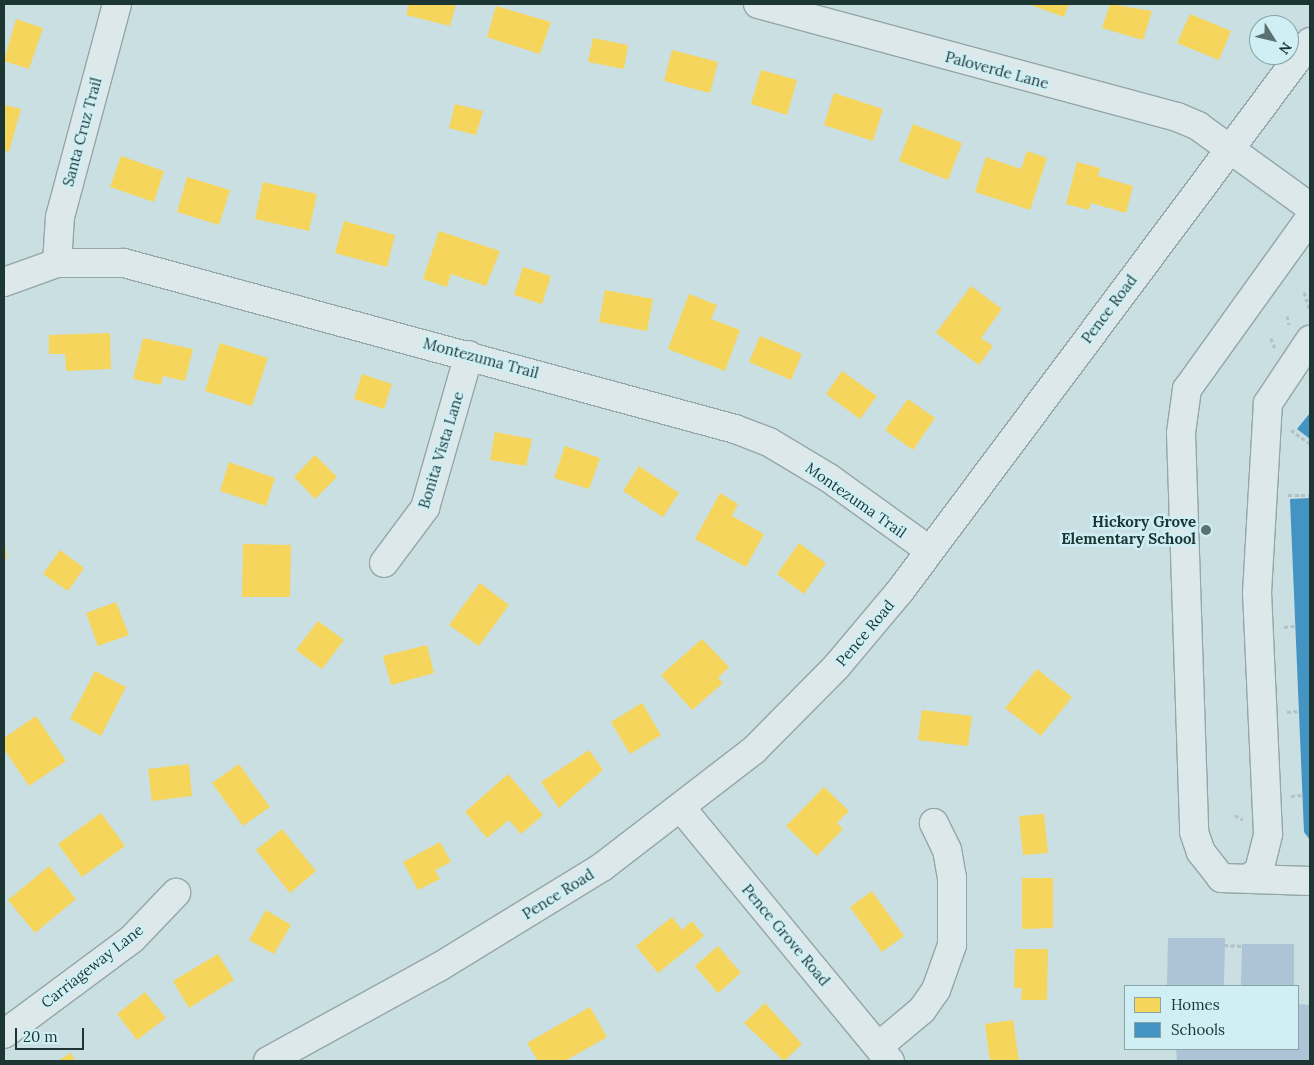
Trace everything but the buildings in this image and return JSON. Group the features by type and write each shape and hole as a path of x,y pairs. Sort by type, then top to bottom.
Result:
{"street":[{"name":"Santa Cruz Trail","path":"57,263 60,217 117,4"},
{"name":"Paloverde Lane","path":"758,4 1177,117 1229,148 1310,206"},
{"name":"Pence Road","path":"268,1061 447,962 602,867 682,809 754,750 837,666 929,550 1310,42"},
{"path":"1310,218 1187,388 1181,433 1194,832 1200,852 1221,878 1250,877 1310,881"},
{"name":"Montezuma Trail","path":"4,282 57,263 124,263 735,428 769,442 829,478 929,550"},
{"path":"1250,877 1259,871 1268,834 1257,593 1268,402 1310,340"},
{"name":"Bonita Vista Lane","path":"384,563 426,508 469,355"},
{"name":"Pence Grove Road","path":"682,809 884,1054"},
{"path":"884,1054 922,1010 936,990 952,945 952,878 947,850 934,824"},
{"name":"Carriageway Lane","path":"4,1034 132,939 176,893"}],"path":[{"path":"1304,292 1310,310"},
{"path":"1287,426 1310,444"},
{"path":"1282,495 1310,495"},
{"path":"1224,945 1242,946"}],"shaded area":[{"path":"1168,938 1225,938 1224,985 1167,985"},
{"path":"1242,944 1294,944 1294,985 1241,985"},
{"path":"1299,1004 1310,1005 1310,1061 1177,1061 1176,1050 1299,1050"}],"place":[{"name":"Hickory Grove Elementary School","path":"1206,530"}]}
